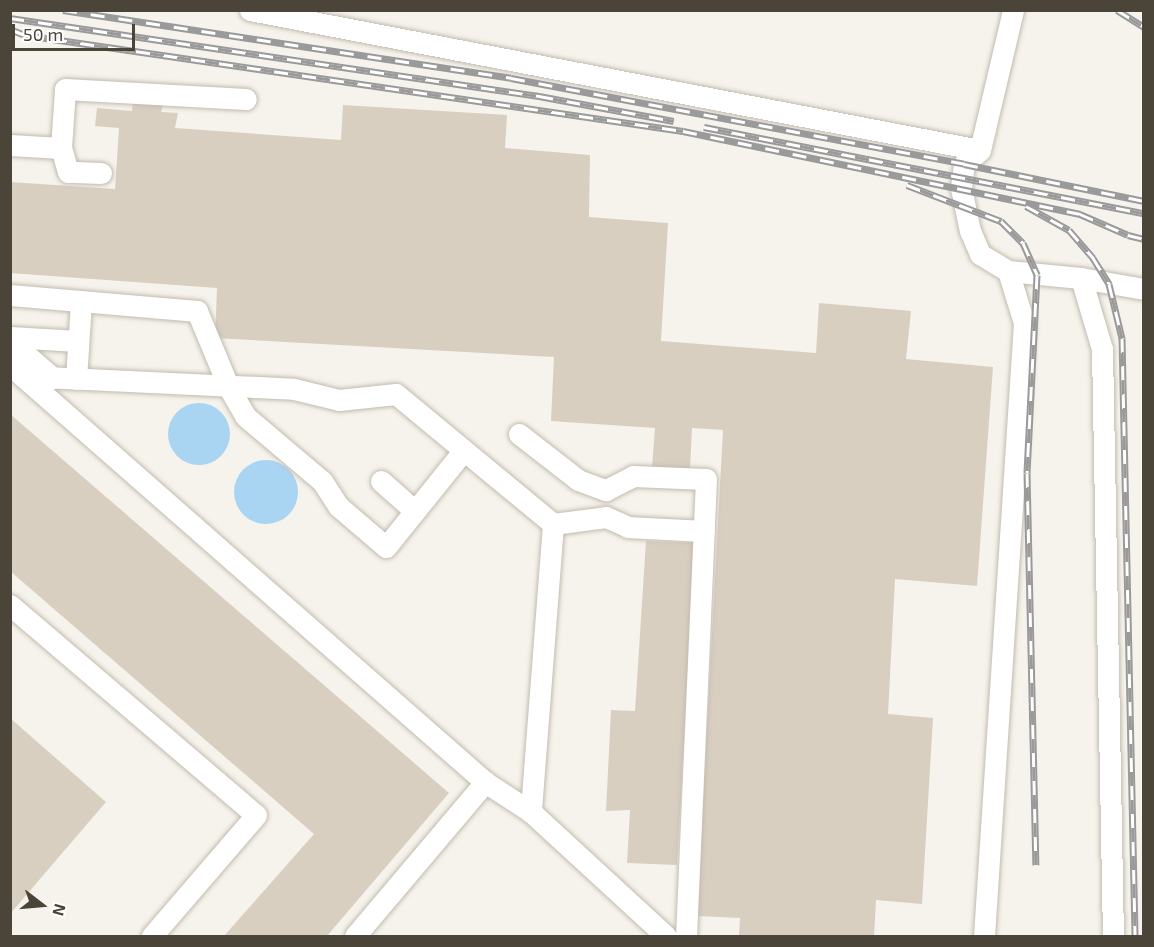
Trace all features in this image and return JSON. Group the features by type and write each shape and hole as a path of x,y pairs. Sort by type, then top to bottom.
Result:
{"street":[{"path":"250,10 980,150"},
{"path":"1013,10 980,150 964,164 961,188 963,205 980,254 1008,271 1081,278 1142,290"},
{"path":"101,174 68,172 61,148 65,88 246,99"},
{"path":"10,145 61,148"},
{"path":"984,936 1024,323 1008,271"},
{"path":"1081,278 1102,349 1113,936"},
{"path":"10,295 197,311 228,386 245,416 322,481 338,506 386,547 464,450"},
{"path":"76,379 81,301"},
{"path":"10,339 78,341"},
{"path":"10,339 54,378"},
{"path":"17,371 54,378 294,389 339,399 396,394 553,524 606,517 628,527 704,531"},
{"path":"17,371 485,782 531,812 666,936"},
{"path":"519,435 578,480 606,490 633,476 706,479 686,936"},
{"path":"381,481 415,511"},
{"path":"606,490 606,517"},
{"path":"531,812 553,524"},
{"path":"10,605 256,815 152,936"},
{"path":"355,936 485,782"}],"water":[{"path":"199,403 216,408 221,412 225,417 230,434 225,451 221,456 216,460 199,465 182,460 177,456 173,451 168,434 173,417 177,412 182,408"},
{"path":"266,460 289,469 298,492 289,515 266,524 243,515 234,492 243,469"}],"building":[{"path":"133,102 163,105 161,112 178,113 175,128 341,140 343,105 507,115 505,148 590,155 589,217 668,223 661,341 816,353 819,303 911,311 906,359 993,367 977,586 895,579 888,714 933,718 922,904 876,900 874,936 739,936 740,918 697,916 723,430 692,428 690,470 652,467 655,428 551,421 554,357 215,338 217,288 10,273 10,182 115,189 119,128 95,126 97,108 132,111"},
{"path":"10,414 449,793 327,936 224,936 314,834 10,571"},
{"path":"646,541 695,543 677,865 627,863 630,810 606,811 611,710 635,711"},
{"path":"10,718 106,802 10,914"}],"railway":[{"path":"63,10 511,78 964,164 1144,201"},
{"path":"1117,10 1144,27"},
{"path":"10,18 539,96 674,121"},
{"path":"10,29 25,35 683,131 1080,214 1128,235 1144,239"},
{"path":"704,127 1144,213"},
{"path":"907,185 1001,221 1023,243 1037,275 1027,473 1036,865"},
{"path":"1026,206 1069,230 1093,258 1109,284 1122,338 1135,936"}]}
